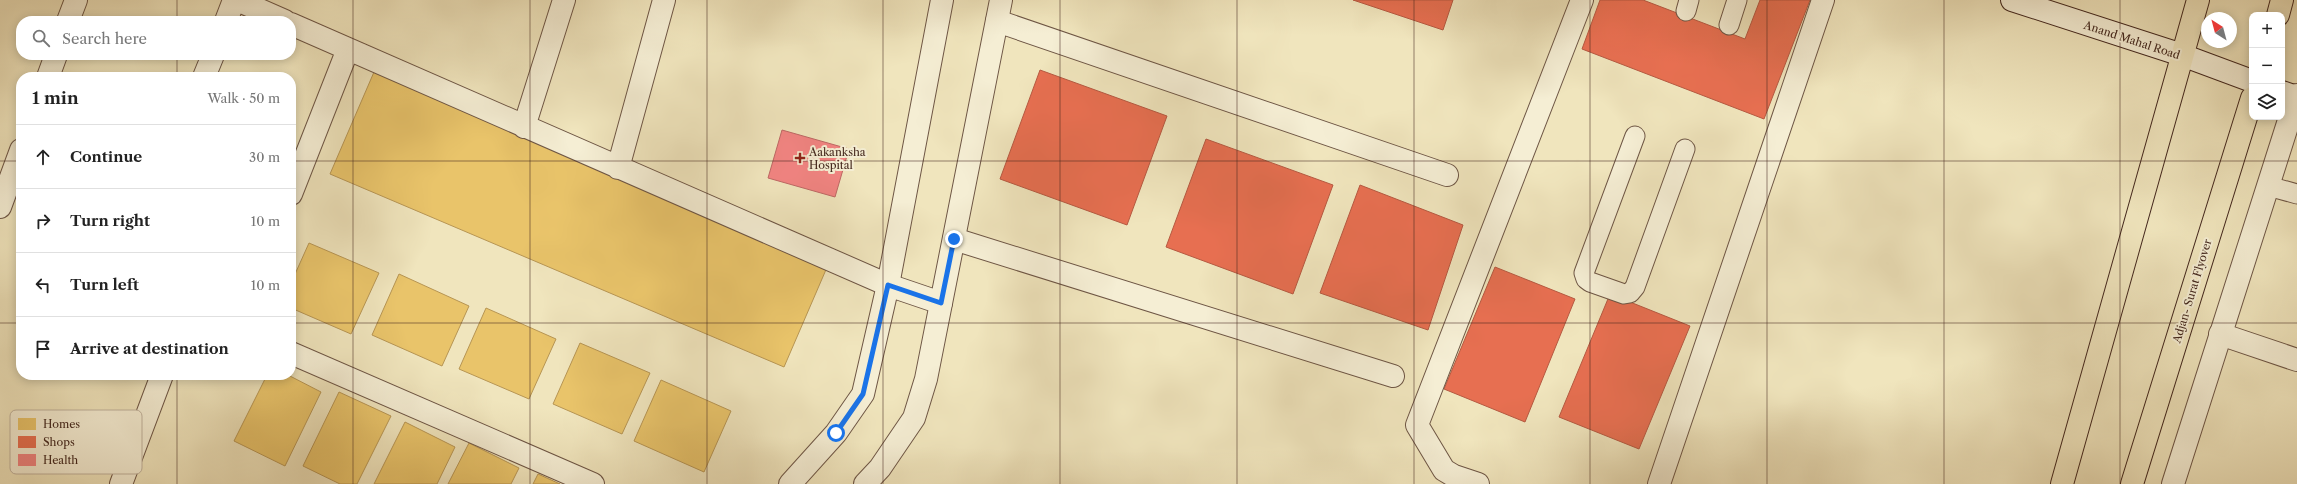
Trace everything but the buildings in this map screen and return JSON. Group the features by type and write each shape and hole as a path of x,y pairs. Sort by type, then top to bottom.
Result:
{"highway":[{"path":"2062,484 2198,0"},
{"path":"2279,12 2282,0"},
{"name":"Adjan- Surat Flyover","path":"2132,484 2249,108"}],"street":[{"path":"70,16 76,0"},
{"path":"228,16 236,0 273,16"},
{"path":"524,127 564,0"},
{"path":"618,168 664,0"},
{"path":"790,484 836,433 863,394 888,285 942,0"},
{"path":"865,484 880,468 914,418 926,379 1001,0"},
{"path":"1478,484 1454,476 1444,470 1417,425 1582,0"},
{"path":"1659,484 1824,0"},
{"name":"Anand Mahal Road","path":"2012,0 2182,56 2249,80"},
{"path":"997,21 1447,175"},
{"path":"296,26 888,285 941,303"},
{"path":"296,181 348,49"},
{"path":"50,72 54,60"},
{"path":"206,72 211,60"},
{"path":"2173,484 2268,186 2292,95"},
{"path":"0,207 16,164"},
{"path":"954,239 1393,376"},
{"path":"2220,334 2297,360"},
{"path":"296,355 593,484"},
{"path":"142,428 160,380"},
{"path":"121,484 125,474"}],"lane":[{"path":"1729,26 1737,0"},
{"path":"1635,136 1584,273 1586,279 1590,282 1624,294 1630,293 1635,287 1685,149"},
{"path":"2268,186 2297,194"}],"place":[{"name":"Aakanksha Hospital","path":"800,158"}],"route":[{"path":"836,433 863,394 871,366 888,285 941,303 954,239"}]}
